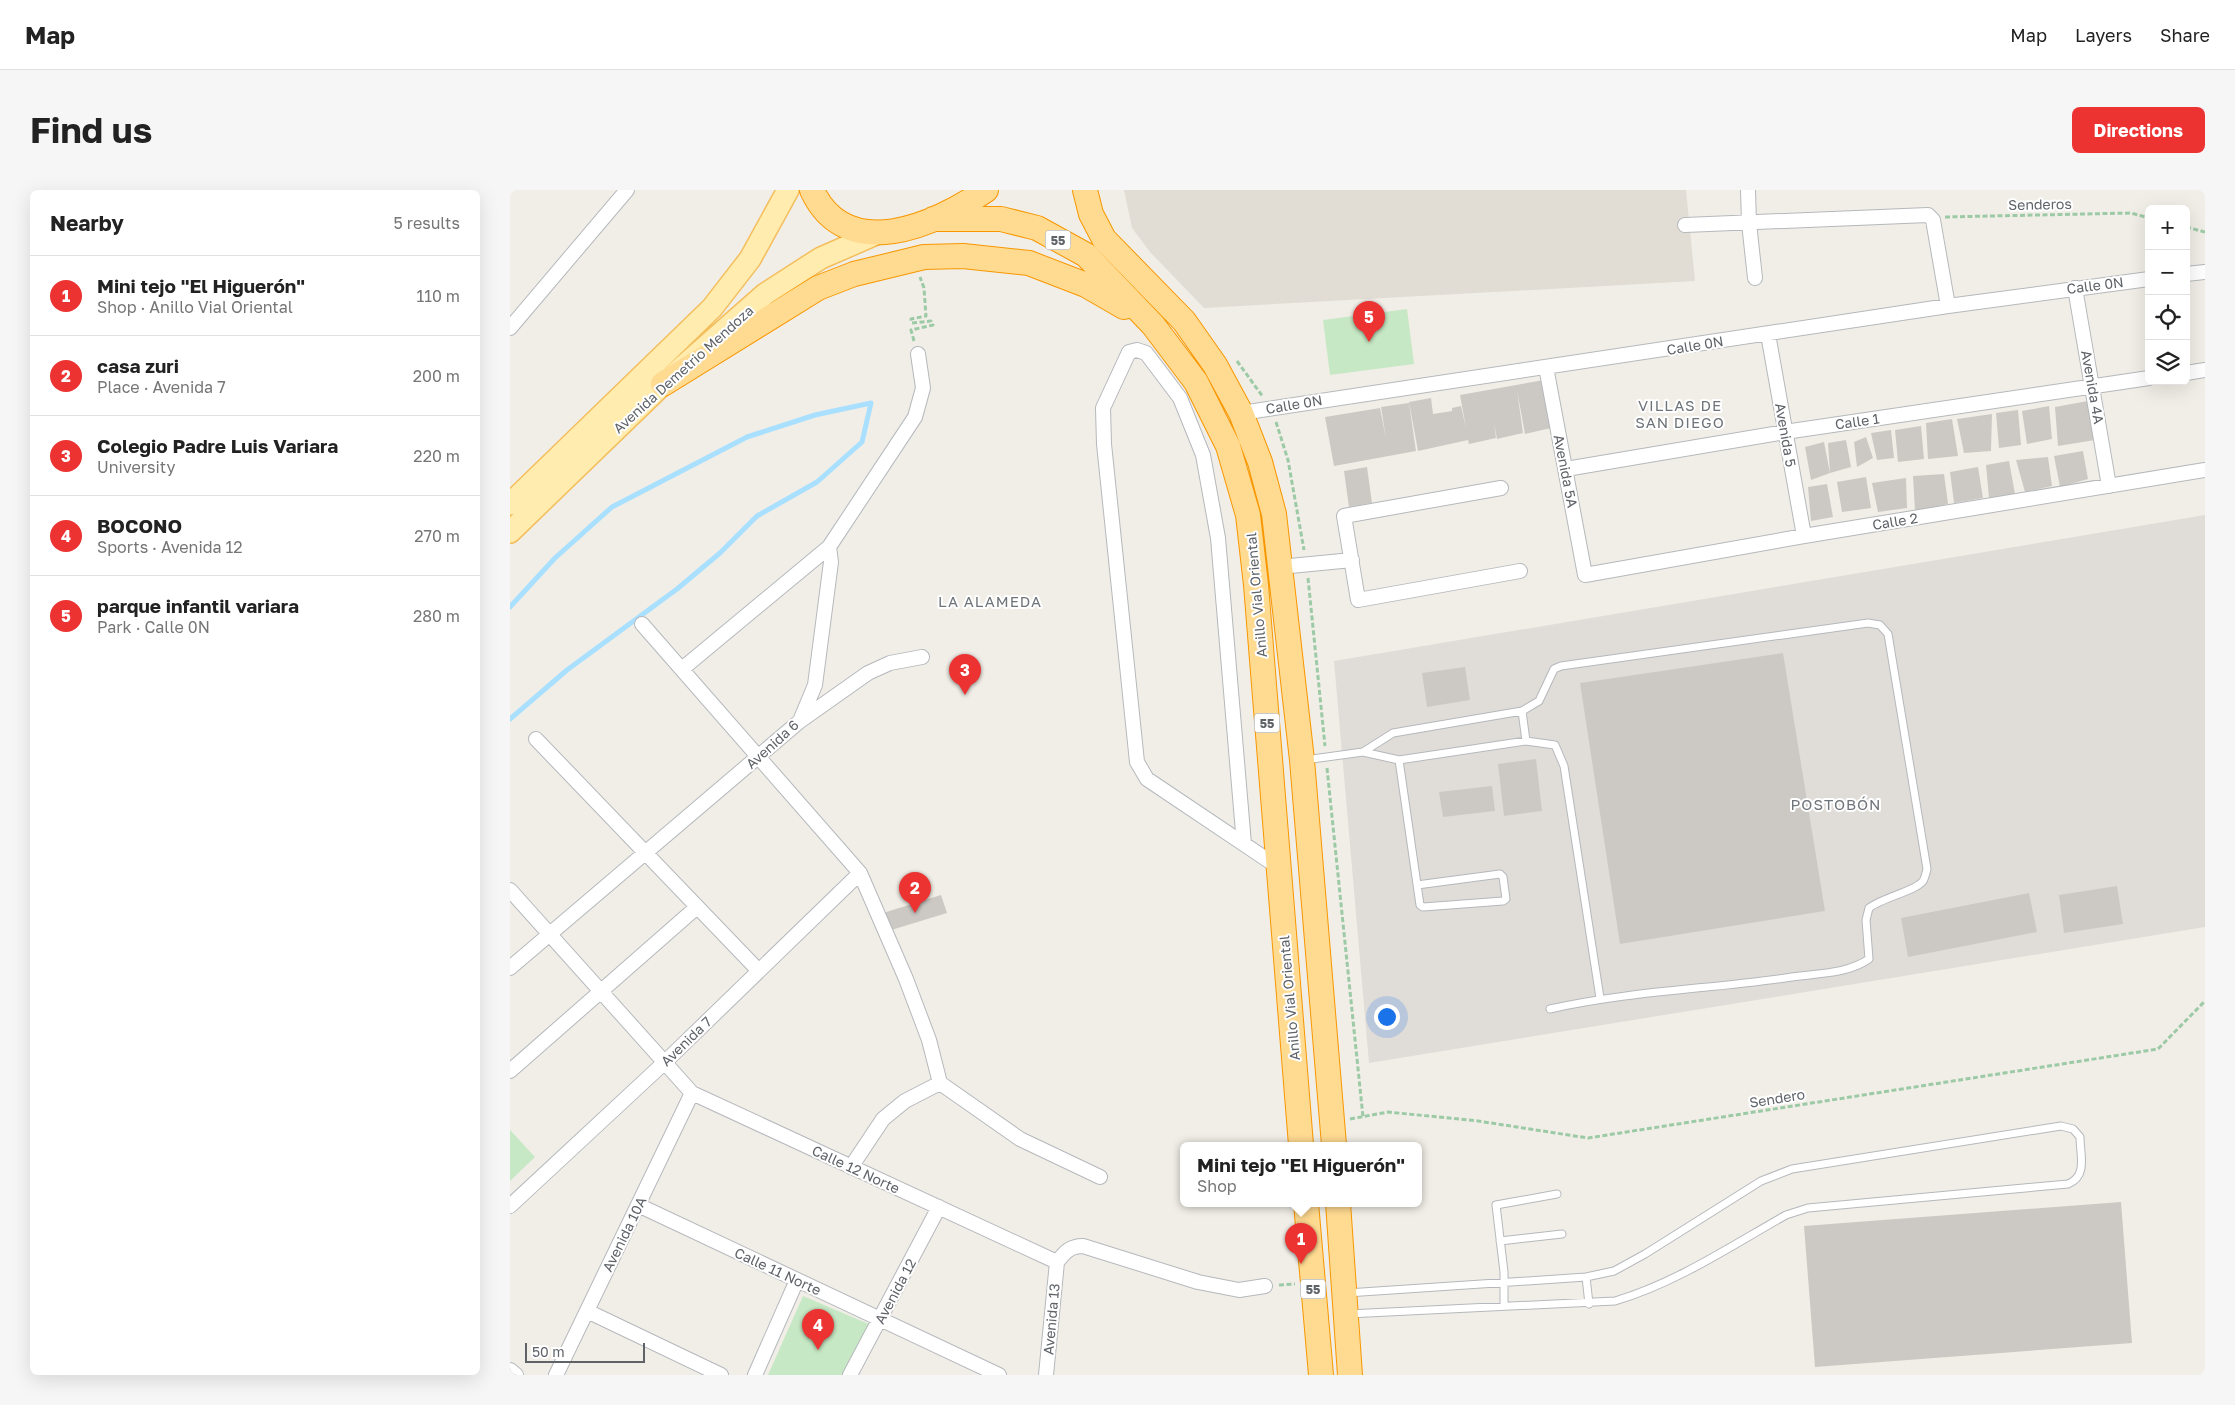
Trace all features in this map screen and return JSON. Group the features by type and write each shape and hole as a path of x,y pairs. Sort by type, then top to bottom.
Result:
{"highway":[{"name":"55","path":"812,190 825,213 836,222 855,231 876,234 933,218 986,190"},
{"name":"Anillo Vial Oriental","path":"1085,190 1091,214 1104,238 1184,321 1215,365 1241,413 1260,462 1274,514 1302,760 1333,1134"},
{"name":"Anillo Vial Oriental","path":"933,218 1001,219 1037,228 1086,255 1153,325 1196,382 1228,446 1248,514 1256,585 1302,1142"},
{"path":"663,384 818,288 854,274 913,260 963,256 1029,263 1086,285 1110,297 1153,325"},
{"name":"55","path":"1306,1207 1321,1375"},
{"name":"55","path":"1338,1207 1350,1375"}],"main road":[{"name":"Avenida Demetrio Mendoza","path":"510,504 712,308 750,259 788,190"},
{"name":"Avenida Demetrio Mendoza","path":"510,532 663,384 772,288 821,258 876,234"}],"street":[{"path":"510,328 627,190"},
{"path":"1748,190 1749,223 1756,278"},
{"path":"1685,225 1924,214 1932,218 1948,306"},
{"path":"2190,274 2205,272"},
{"name":"Calle 0N","path":"1241,413 1948,306 2145,279"},
{"name":"Avenida 4A","path":"2075,288 2109,486"},
{"name":"Avenida 5","path":"1768,334 1804,536"},
{"path":"1244,844 1218,538 1203,455 1180,398 1146,353 1137,350 1129,352 1103,408 1104,444 1137,762 1147,779 1244,844 1278,866"},
{"path":"682,668 829,547 916,417 924,388 918,354"},
{"name":"Avenida 5A","path":"1546,368 1585,575"},
{"path":"2190,372 2205,370"},
{"name":"Calle 1","path":"1566,469 1785,432 2145,379"},
{"name":"Calle 2","path":"1585,575 1804,536 2205,470"},
{"path":"1501,488 1344,516 1358,600 1520,571"},
{"name":"Avenida 6","path":"510,968 800,721 815,685 831,562 829,547"},
{"path":"1280,567 1352,560"},
{"path":"642,624 860,874 906,979 929,1040 940,1083 1020,1139 1100,1177"},
{"path":"800,721 868,673 890,663 922,657"},
{"path":"536,739 758,970"},
{"name":"Avenida 7","path":"510,1206 665,1062 758,970 860,874"},
{"name":"Calle 12 Norte","path":"510,890 692,1093 1057,1262"},
{"path":"510,1072 697,907"},
{"path":"851,1167 883,1119 905,1101 940,1083"},
{"name":"Avenida 10A","path":"556,1375 692,1093"},
{"name":"Calle 11 Norte","path":"638,1205 999,1375"},
{"name":"Avenida 12","path":"850,1375 939,1207"},
{"path":"1057,1262 1067,1250 1074,1246 1083,1246 1198,1282 1239,1290 1265,1286"},
{"name":"Avenida 13","path":"1046,1375 1057,1262"},
{"path":"755,1375 797,1280"},
{"path":"587,1312 721,1375"},
{"path":"510,1370 516,1375"}],"lane":[{"path":"1363,752 1393,732 1522,712 1539,701 1554,669 1561,666 1868,623 1880,625 1888,634 1927,869 1923,881 1915,888 1879,900 1869,908 1866,920 1870,945 1869,959 1856,968 1789,978 1600,998 1550,1008"},
{"path":"1522,712 1526,741"},
{"path":"1302,760 1363,752 1400,760 1526,741 1555,745 1564,766 1600,998"},
{"path":"1400,760 1417,885 1420,905 1423,907 1503,901 1506,899 1503,877 1500,874 1417,885"},
{"path":"2061,1126 2073,1129 2080,1137 2081,1174 2076,1181 2068,1184 1808,1208 1786,1215 1644,1293 1615,1301 1589,1304 1504,1306 1345,1304 1505,1282 1586,1277 1614,1271 1646,1254 1760,1181 1792,1170 2061,1126"},
{"path":"1504,1306 1505,1282 1496,1205 1557,1194"},
{"path":"1500,1241 1562,1234"},
{"path":"1586,1277 1589,1304"}],"path":[{"name":"Senderos","path":"1932,218 2131,213 2145,217"},
{"path":"2190,228 2205,232"},
{"path":"913,260 924,288 926,316 911,319 912,323 931,321 933,325 911,330 918,354"},
{"path":"1271,408 1288,460 1307,565 1363,1117"},
{"name":"Sendero","path":"1333,1134 1363,1117 1388,1112 1478,1121 1588,1138 2158,1049 2205,1001"},
{"path":"1265,1286 1313,1283"}],"shaded area":[{"path":"1124,190 1686,190 1695,281 1204,308 1150,252 1132,228"},
{"path":"2205,515 2205,927 1369,1063 1334,661"}],"green space":[{"path":"1407,309 1414,364 1330,375 1323,320"},
{"path":"510,1130 535,1157 510,1181"},
{"path":"803,1296 871,1325 842,1375 768,1375"}],"building":[{"path":"1544,380 1551,428 1525,434 1517,390 1523,433 1497,439 1494,423 1496,438 1469,444 1468,440 1418,451 1409,402 1431,398 1433,414 1452,411 1452,408 1461,406 1466,428 1460,395"},
{"path":"2088,401 2095,440 2058,446 2055,407"},
{"path":"1409,403 1416,451 1334,466 1325,417 1380,408 1386,439 1381,407"},
{"path":"2049,406 2052,439 2027,444 2022,411"},
{"path":"2018,410 2021,445 1999,448 1996,413"},
{"path":"1992,414 1991,451 1964,453 1957,419"},
{"path":"1952,419 1958,456 1928,459 1926,423"},
{"path":"1921,426 1924,459 1898,462 1895,430"},
{"path":"1891,430 1894,458 1877,460 1871,433"},
{"path":"1866,437 1873,458 1857,467 1854,442"},
{"path":"1846,440 1851,467 1830,473 1828,443"},
{"path":"1824,442 1830,473 1811,480 1805,447"},
{"path":"2083,451 2088,479 2060,487 2054,456"},
{"path":"2048,457 2052,486 2025,492 2016,460"},
{"path":"2009,461 2015,494 1989,498 1986,465"},
{"path":"1367,467 1372,503 1349,507 1344,471"},
{"path":"1978,467 1983,498 1954,503 1950,472"},
{"path":"1944,474 1948,504 1915,511 1913,476"},
{"path":"1866,477 1871,508 1842,512 1837,482"},
{"path":"1906,478 1907,508 1878,512 1872,483"},
{"path":"1827,484 1833,517 1811,521 1808,487"},
{"path":"1783,653 1825,911 1620,944 1580,683"},
{"path":"1465,667 1470,700 1427,707 1422,673"},
{"path":"1536,759 1542,811 1504,816 1498,764"},
{"path":"1492,786 1495,811 1443,817 1439,792"},
{"path":"2117,886 2123,924 2064,933 2059,895"},
{"path":"2029,893 2037,932 1908,957 1901,918"},
{"path":"941,895 947,913 888,931 883,913"},
{"path":"2121,1202 2132,1343 1815,1367 1804,1226"}],"waterway":[{"path":"510,607 555,558 612,507 747,437 815,415 871,403 862,442 817,482 757,516 720,553 677,589 567,670 510,719"}],"place":[{"name":"parque infantil variara","path":"1369,342"},
{"name":"Colegio Padre Luis Variara","path":"965,695"},
{"name":"casa zuri","path":"915,913"},
{"name":"Mini tejo \"El Higuerón\"","path":"1301,1264"},
{"name":"BOCONO","path":"818,1350"}],"district":[{"name":"VILLAS DE SAN DIEGO","path":"1680,414"},
{"name":"LA ALAMEDA","path":"990,601"},
{"name":"POSTOBÓN","path":"1836,804"}]}
